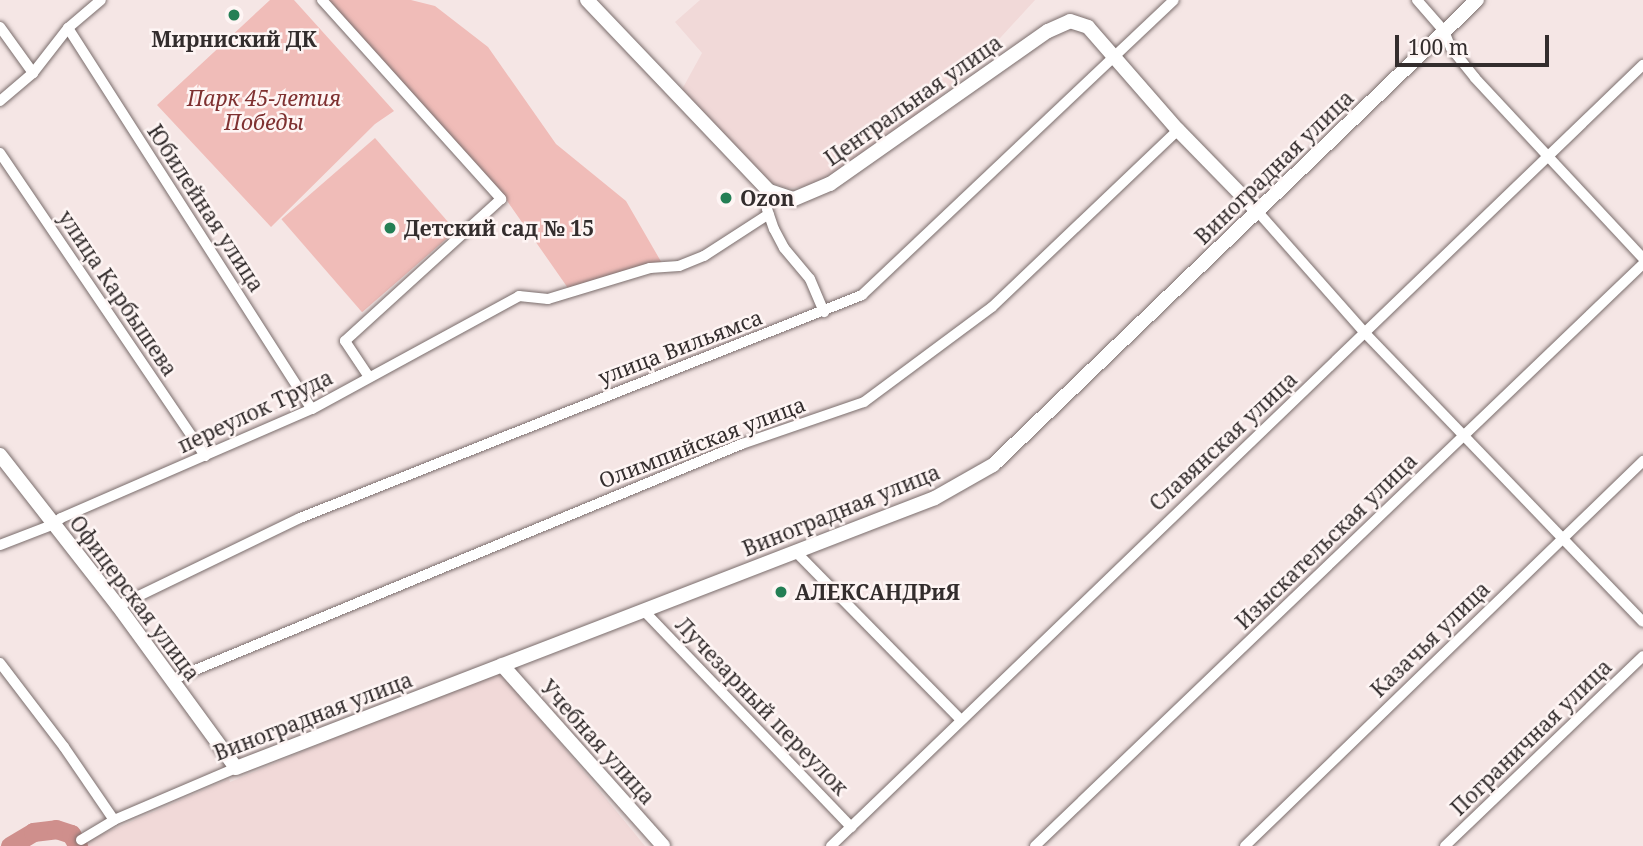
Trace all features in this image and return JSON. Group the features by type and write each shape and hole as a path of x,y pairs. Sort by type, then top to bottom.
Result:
{"street":[{"path":"0,101 33,73 68,28 100,0"},
{"path":"323,0 501,199 345,341 369,377"},
{"path":"587,0 769,191 769,214 783,248 810,279 824,312"},
{"name":"улица Вильямса","path":"118,606 300,518 862,295 1174,0"},
{"path":"1417,0 1444,31 1451,48 1475,78 1643,258"},
{"name":"Виноградная улица","path":"81,840 114,820 236,768 935,498 993,465 1477,0"},
{"name":"Центральная улица","path":"769,191 794,200 830,184 1058,24 1070,21 1088,27 1178,130 1258,212"},
{"path":"0,27 33,73"},
{"name":"Юбилейная улица","path":"68,28 312,409"},
{"name":"Славянская улица","path":"831,846 1643,65"},
{"name":"Олимпийская улица","path":"171,680 742,444 864,402 992,307 1178,130"},
{"name":"улица Карбышева","path":"0,153 205,456"},
{"path":"1258,212 1364,332 1643,622"},
{"name":"переулок Труда","path":"0,545 52,525 61,518 312,409 519,296 548,299 650,268 679,266 704,256 769,214"},
{"name":"Изыскательская улица","path":"1035,846 1643,264"},
{"name":"Офицерская улица","path":"0,455 52,525 118,606 236,768"},
{"name":"Казачья улица","path":"1245,846 1643,461"},
{"path":"796,552 961,720"},
{"name":"Лучезарный переулок","path":"645,612 851,827"},
{"name":"Пограничная улица","path":"1445,846 1643,656"},
{"path":"0,663 64,747 114,820"},
{"name":"Учебная улица","path":"502,665 663,846"}],"shaded area":[{"path":"700,0 1035,0 967,74 923,110 826,178 805,187 788,188 771,183 680,93 702,53 675,22"},
{"path":"502,672 645,846 83,846 82,843 229,779 230,782 382,718"}],"green space":[{"name":"Парк 45-летия Победы","path":"270,0 294,0 394,111 375,124 271,227 157,105"},
{"path":"327,0 411,0 435,6 488,47 556,144 626,201 663,265 570,291 503,195"},
{"path":"375,138 456,231 362,312 281,219"}],"waterway":[{"path":"10,846 33,832 56,829 71,834 78,846"}],"place":[{"name":"Мирниский ДК","path":"234,15"},
{"name":"Ozon","path":"726,198"},
{"name":"Детский сад № 15","path":"390,228"},
{"name":"АЛЕКСАНДРиЯ","path":"781,592"}]}
